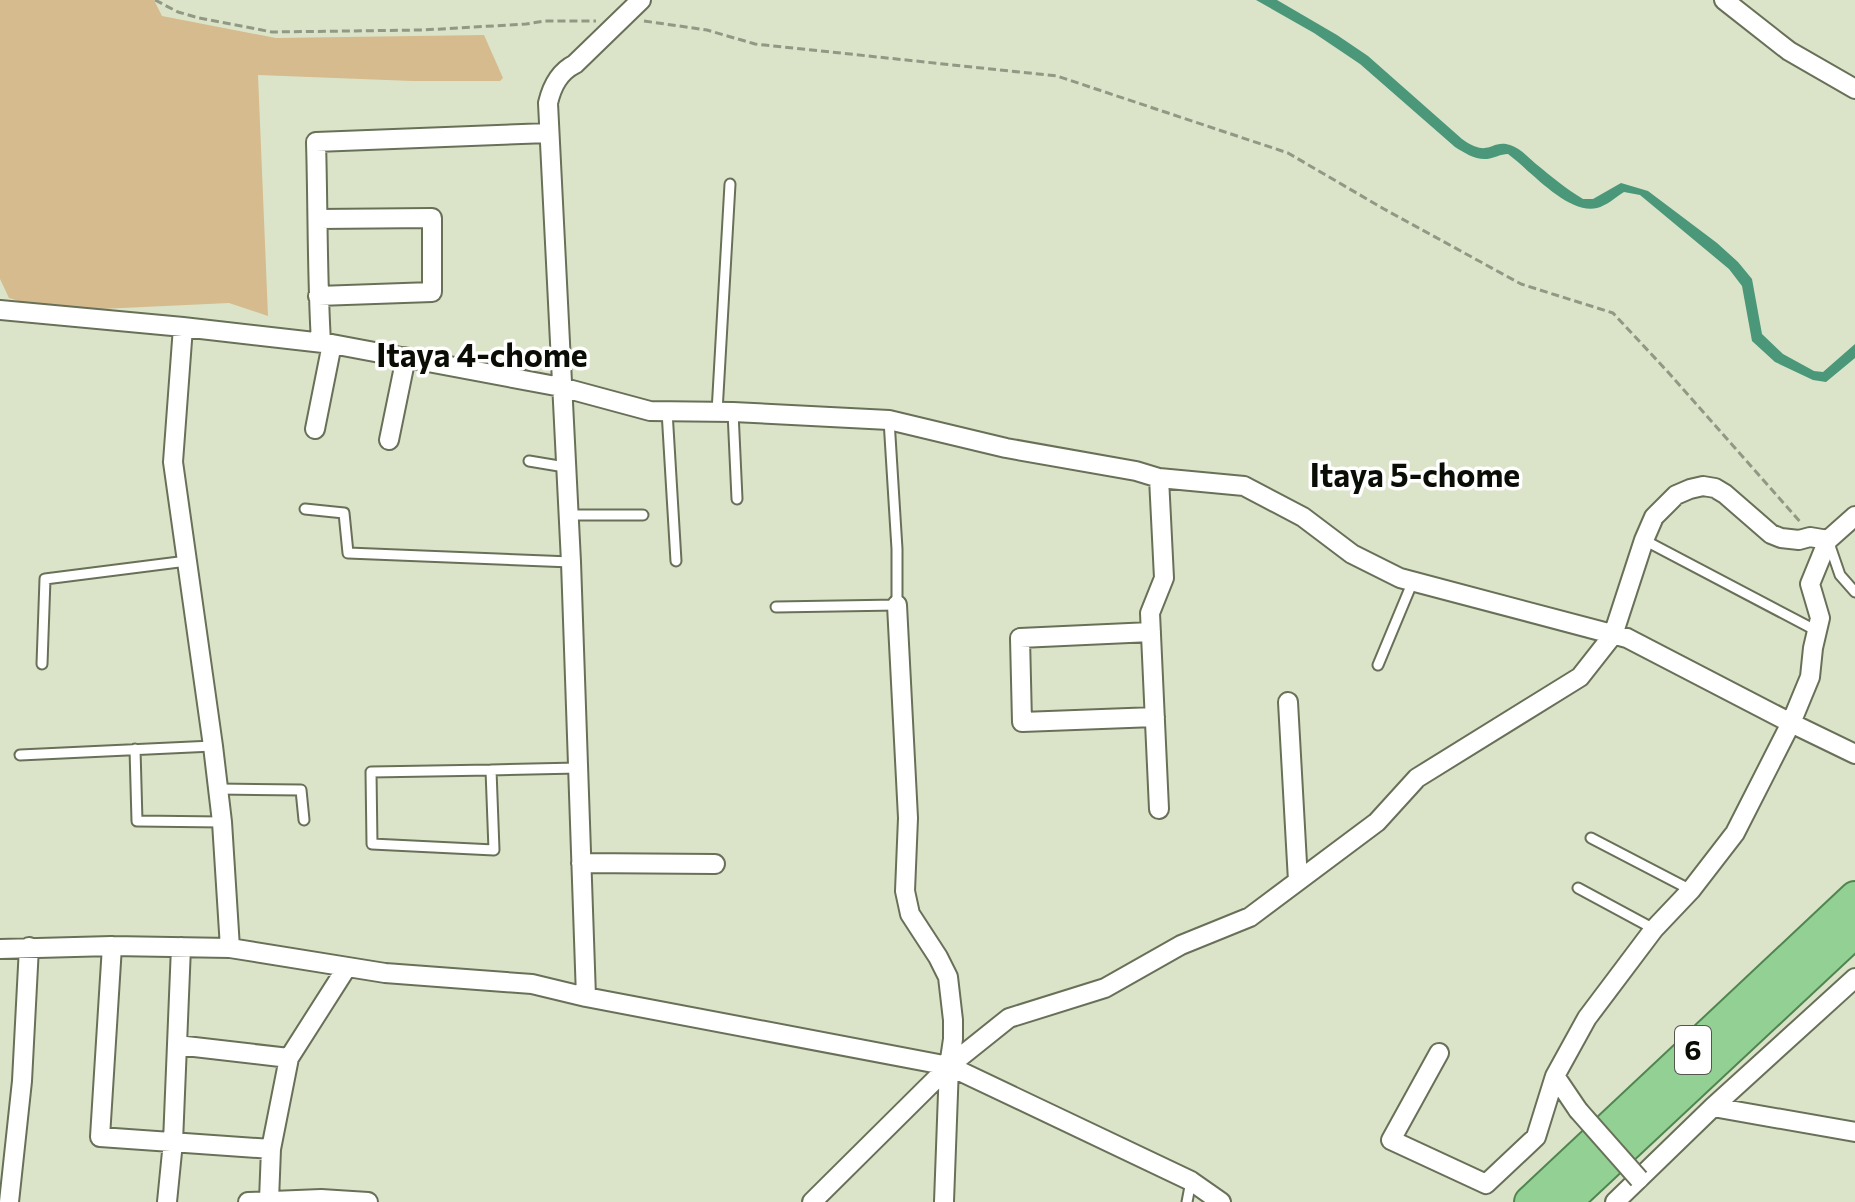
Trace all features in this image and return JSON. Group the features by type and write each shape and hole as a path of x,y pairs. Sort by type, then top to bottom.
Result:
{"highway":[{"name":"6","path":"1530,1202 1855,897"},
{"name":"6","path":"1566,1202 1855,932"}],"street":[{"path":"586,997 571,562 548,103 553,85 569,66 575,64 641,0"},
{"path":"1724,0 1789,51 1855,89"},
{"path":"315,429 327,343 318,296 316,142 549,133"},
{"path":"318,219 432,218 432,292 318,296"},
{"path":"0,310 327,343 561,387 650,411 889,420 1006,448 1136,471 1159,478 1244,486 1303,517 1352,554 1400,578 1627,638 1855,754"},
{"path":"183,327 173,462 222,822 230,948"},
{"path":"389,440 406,357"},
{"path":"1159,478 1164,578 1150,613 1159,809"},
{"path":"812,1202 949,1066 1009,1018 1105,988 1181,945 1250,917 1377,822 1417,778 1580,677 1613,635 1654,517 1676,495 1703,486 1715,488 1771,534 1781,538 1819,539 1855,516"},
{"path":"1439,1053 1391,1140 1486,1184 1536,1137 1555,1076 1587,1018 1654,929 1691,890 1735,833 1791,723 1810,677 1820,618 1810,584 1819,539"},
{"path":"897,605 908,818 905,891 910,914 948,977 953,1020 944,1202"},
{"path":"1151,632 1020,638 1022,722 1155,717"},
{"path":"1288,702 1298,881"},
{"path":"581,863 715,864"},
{"path":"112,946 100,1137 271,1149"},
{"path":"0,949 112,946 230,948 385,973 532,984 949,1066 1191,1181 1221,1202"},
{"path":"9,1202 22,1081 29,947"},
{"path":"167,1202 173,1142 181,947"},
{"path":"269,1200 271,1149 289,1058 347,967"},
{"path":"1615,1202 1713,1107 1855,978"},
{"path":"177,1045 289,1058"},
{"path":"1555,1076 1578,1110 1639,1179"},
{"path":"1713,1107 1855,1132"},
{"path":"248,1202 368,1202"}],"lane":[{"path":"730,184 725,412 737,499"},
{"path":"667,411 676,561"},
{"path":"776,607 897,605 897,549 889,420"},
{"path":"529,461 565,467"},
{"path":"305,509 344,513 348,553 571,562"},
{"path":"568,515 643,515"},
{"path":"1819,539 1840,575 1855,592"},
{"path":"1644,540 1817,631"},
{"path":"42,664 45,579 187,561"},
{"path":"1378,665 1413,581"},
{"path":"20,755 213,746"},
{"path":"135,749 137,821 222,822"},
{"path":"491,770 494,850 372,844 371,772 578,768"},
{"path":"217,789 301,790 304,820"},
{"path":"1591,838 1691,890"},
{"path":"1578,888 1654,929"},
{"path":"1187,1202 1191,1181"}],"path":[{"path":"155,0 199,18 272,32 423,30 545,21 620,21 673,24 755,44 1057,76 1288,153 1521,284 1613,313 1782,503 1819,539"}],"shaded area":[{"path":"0,0 154,0 162,16 276,38 484,35 503,78 500,81 412,81 258,75 268,316 229,303 101,309 38,307 9,298 0,279"},
{"path":"1256,0 1277,0 1337,35 1368,56 1471,145 1478,148 1498,144 1514,146 1583,199 1593,199 1621,183 1648,191 1738,262 1752,279 1762,334 1783,354 1814,371 1823,372 1855,344 1855,358 1826,382 1813,380 1775,362 1752,341 1742,286 1729,269 1640,195 1624,192 1600,207 1586,208 1574,205 1550,190 1508,154 1483,159 1466,154 1360,64"}],"district":[{"name":"Itaya 4-chome","path":"482,356"},
{"name":"Itaya 5-chome","path":"1415,476"}]}
